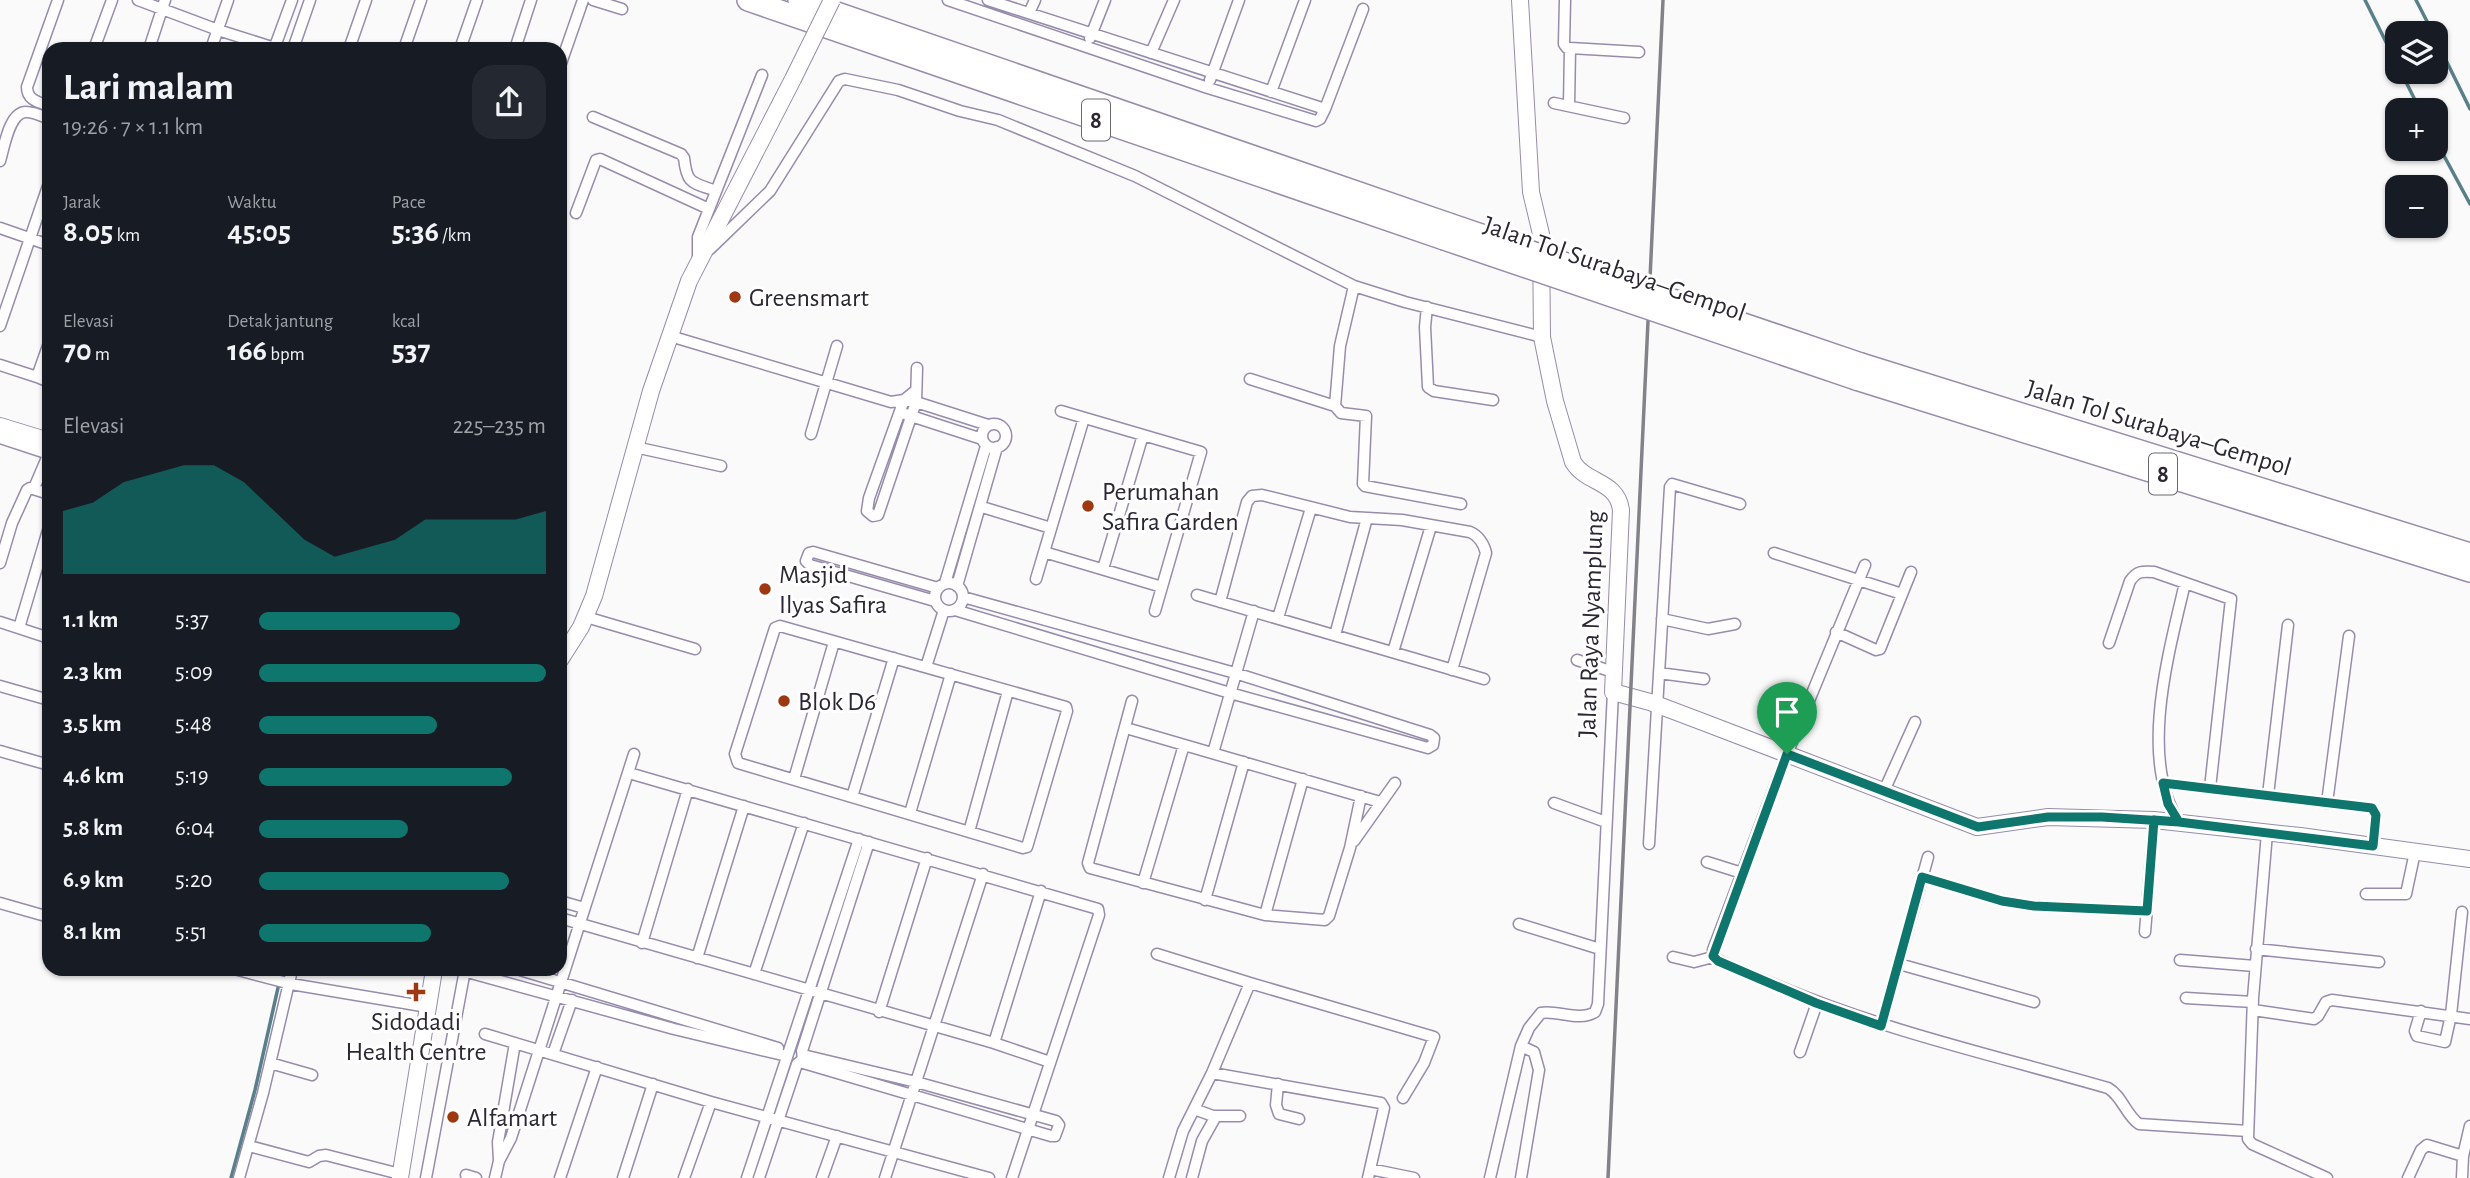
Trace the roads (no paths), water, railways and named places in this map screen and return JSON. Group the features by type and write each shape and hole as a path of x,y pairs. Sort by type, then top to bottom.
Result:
{"highway":[{"name":"Jalan Tol Surabaya–Gempol","path":"748,0 1858,371 2470,571"},
{"name":"Jalan Tol Surabaya–Gempol","path":"799,0 1447,232"},
{"name":"Jalan Tol Surabaya–Gempol","path":"1858,371 2470,554"}],"street":[{"path":"43,42 58,0"},
{"path":"96,42 111,0"},
{"path":"138,0 164,5 218,30 254,42"},
{"path":"214,42 228,0"},
{"path":"277,42 292,0"},
{"path":"295,42 310,0"},
{"path":"351,42 366,0"},
{"path":"406,42 421,0"},
{"path":"462,42 477,0"},
{"path":"516,42 531,0"},
{"path":"567,46 583,0"},
{"path":"593,0 622,9"},
{"path":"567,646 586,617 606,558 635,447 670,336 698,261 832,0"},
{"path":"988,0 1325,109"},
{"path":"1029,13 1035,0"},
{"path":"1087,47 1105,0"},
{"path":"1151,53 1174,0"},
{"path":"1208,88 1239,0"},
{"path":"1271,92 1304,0"},
{"name":"Jalan Raya Nyamplung","path":"1520,0 1531,192 1541,234 1542,337 1555,401 1573,462 1578,470 1615,493 1621,505 1599,1001 1595,1012 1586,1017 1556,1012 1537,1018 1521,1046"},
{"path":"1565,0 1564,44 1567,48 1639,52"},
{"path":"952,1 969,4 1087,47 1314,121 1320,119 1325,109 1363,9"},
{"path":"151,42 164,5"},
{"path":"42,45 27,87 27,93 32,100 42,104"},
{"path":"1569,106 1570,48"},
{"path":"698,261 698,237 762,75"},
{"path":"698,261 770,191 839,81 845,79 898,90 1010,125 1135,176 1354,286 1542,337"},
{"path":"1554,103 1624,118"},
{"path":"0,161 14,119 20,113 29,112 42,117"},
{"path":"593,117 681,155 688,178 716,191"},
{"path":"576,213 592,168 596,160 600,159 709,209"},
{"path":"0,326 42,204"},
{"path":"0,228 42,243"},
{"path":"1335,406 1340,346 1354,286"},
{"path":"1425,307 1428,387 1434,391 1493,400"},
{"path":"670,336 891,402 905,414 988,444 1002,445 1006,433 999,425 988,425 912,397 891,402"},
{"path":"811,434 837,346"},
{"path":"37,377 42,363"},
{"path":"0,365 42,379"},
{"path":"905,414 889,436 869,498 867,511 873,516 878,515 880,509 918,368"},
{"path":"1250,379 1335,406 1340,413 1363,415 1367,418 1364,486 1461,504"},
{"path":"1061,411 1201,452 1155,611"},
{"path":"1036,579 1084,418"},
{"path":"926,667 950,610 961,604 963,597 957,586 982,507 988,444 981,434 988,425"},
{"path":"0,426 42,439"},
{"path":"1103,569 1143,435"},
{"path":"0,438 42,452"},
{"path":"935,601 988,444"},
{"path":"635,447 721,466"},
{"path":"34,488 42,470"},
{"path":"1649,845 1671,485 1740,504"},
{"path":"0,564 12,523 27,490 34,488 42,492"},
{"path":"1220,601 1250,498 1262,495 1350,517 1473,533 1485,549 1485,556 1452,670"},
{"path":"982,507 1051,528"},
{"path":"1278,618 1311,508"},
{"path":"1335,635 1367,518"},
{"path":"0,520 12,523"},
{"path":"1393,652 1431,526"},
{"path":"957,586 942,585 813,552 809,553 806,561 810,565 935,601 950,610 1230,693 1428,748 1432,747 1434,741 1430,735 1235,673 963,597"},
{"path":"1044,552 1162,587"},
{"path":"1774,553 1902,594"},
{"path":"19,628 42,554"},
{"path":"1713,957 1713,950 1787,754 1864,565"},
{"path":"2109,643 2130,581 2135,573 2142,570 2231,599 2210,788"},
{"path":"1836,632 1876,650 1880,649 1911,572"},
{"path":"2179,822 2168,804 2160,752 2163,692 2185,583"},
{"path":"1197,595 1484,679"},
{"path":"1213,753 1254,611"},
{"path":"586,617 695,649"},
{"path":"1662,619 1708,629 1735,624"},
{"path":"0,622 42,636"},
{"path":"2267,795 2288,625"},
{"path":"776,627 894,658 1066,707 1060,737 1027,847 741,764 735,754 776,627"},
{"path":"2327,803 2349,636"},
{"path":"794,779 835,642"},
{"path":"852,797 894,658"},
{"path":"1577,660 1613,672"},
{"path":"1658,673 1704,679"},
{"path":"910,813 951,674"},
{"path":"0,686 42,698"},
{"path":"969,832 1009,691"},
{"path":"1613,692 1657,704 1978,827 2048,817 2154,820 2470,859"},
{"path":"1132,701 1088,865 1090,868 1265,915 1307,920 1327,919 1350,848 1361,796"},
{"path":"1884,791 1914,722"},
{"path":"1126,728 1380,802"},
{"path":"1143,883 1184,745"},
{"path":"0,751 42,763"},
{"path":"567,964 634,754"},
{"path":"1205,901 1244,762"},
{"path":"629,773 1097,908 1100,913 1012,1178"},
{"path":"1265,915 1303,779"},
{"path":"1350,848 1395,783"},
{"path":"2163,783 2372,808 2376,815 2373,846"},
{"path":"642,943 688,789"},
{"path":"1554,803 1606,822"},
{"path":"697,958 744,806"},
{"path":"2145,932 2154,820"},
{"path":"754,974 804,823"},
{"path":"2267,833 2256,949 2248,1139 2252,1144 2327,1178"},
{"path":"755,1173 779,1121 808,990 864,840"},
{"path":"755,1173 767,1117 820,994 864,840"},
{"path":"2366,894 2406,894 2415,852"},
{"path":"1881,1026 1928,857"},
{"path":"879,1012 927,858"},
{"path":"1707,862 1742,873"},
{"path":"885,1178 984,874"},
{"path":"1922,877 2002,901 2034,906 2147,911"},
{"path":"994,1043 1041,891"},
{"path":"0,903 42,915"},
{"path":"567,903 584,908"},
{"path":"2421,1011 2416,1035 2442,1042 2446,1039 2462,912"},
{"path":"567,921 994,1043 1050,1062"},
{"path":"1519,924 1600,949"},
{"path":"2256,949 2379,962"},
{"path":"1157,954 1428,1035 1434,1039 1424,1063 1403,1098"},
{"path":"1673,957 1694,962 1713,957 1816,1003 1881,1026 2108,1088 2115,1092 2133,1120 2139,1124 2248,1131"},
{"path":"2180,960 2255,966"},
{"path":"1899,964 2034,1002"},
{"path":"262,976 428,1007"},
{"path":"239,1178 270,1063 285,982 288,976"},
{"path":"249,1146 309,1162 326,1155 400,1176 433,976"},
{"path":"426,1178 462,976"},
{"path":"485,976 674,1029 794,1056 916,1082 1057,1122 1058,1132 1052,1136 911,1095 794,1056 677,1016 539,976"},
{"path":"495,1178 499,1161 511,1138 563,976"},
{"path":"1170,1178 1206,1132 1212,1073 1250,983"},
{"path":"2186,998 2253,1006 2314,1019 2326,1002 2332,1000 2470,1019"},
{"path":"553,1054 572,1000"},
{"path":"1800,1052 1816,1003"},
{"path":"674,1029 677,1016"},
{"path":"485,1034 711,1102 894,1152 952,1173 989,1178"},
{"path":"499,1161 498,1142 515,1043"},
{"path":"1490,1178 1521,1046 1534,1052 1539,1070 1521,1178"},
{"path":"270,1063 312,1075"},
{"path":"560,1178 597,1067"},
{"path":"1212,1073 1277,1095 1377,1102 1383,1112 1369,1173 1414,1178"},
{"path":"623,1178 653,1084"},
{"path":"1277,1095 1279,1114 1299,1119"},
{"path":"684,1178 711,1102"},
{"path":"1207,1113 1240,1116"},
{"path":"1192,1178 1190,1151 1207,1113"},
{"path":"2462,1178 2463,1156 2470,1126"},
{"path":"822,1178 836,1136"},
{"path":"2407,1178 2421,1150 2427,1145 2463,1156"}],"waterway":[{"path":"2365,0 2385,40"},
{"path":"2416,0 2427,21"},
{"path":"2448,64 2470,109"},
{"path":"2407,84 2414,98"},
{"path":"2447,161 2470,204"},
{"path":"231,1178 255,1090 281,976"}],"railway":[{"path":"1608,1178 1663,0"}],"place":[{"name":"Greensmart","path":"735,297"},
{"name":"Perumahan Safira Garden","path":"1088,506"},
{"name":"Masjid Ilyas Safira","path":"765,589"},
{"name":"Blok D6","path":"784,701"},
{"name":"Sidodadi Health Centre","path":"416,992"},
{"name":"Alfamart","path":"453,1117"}]}
